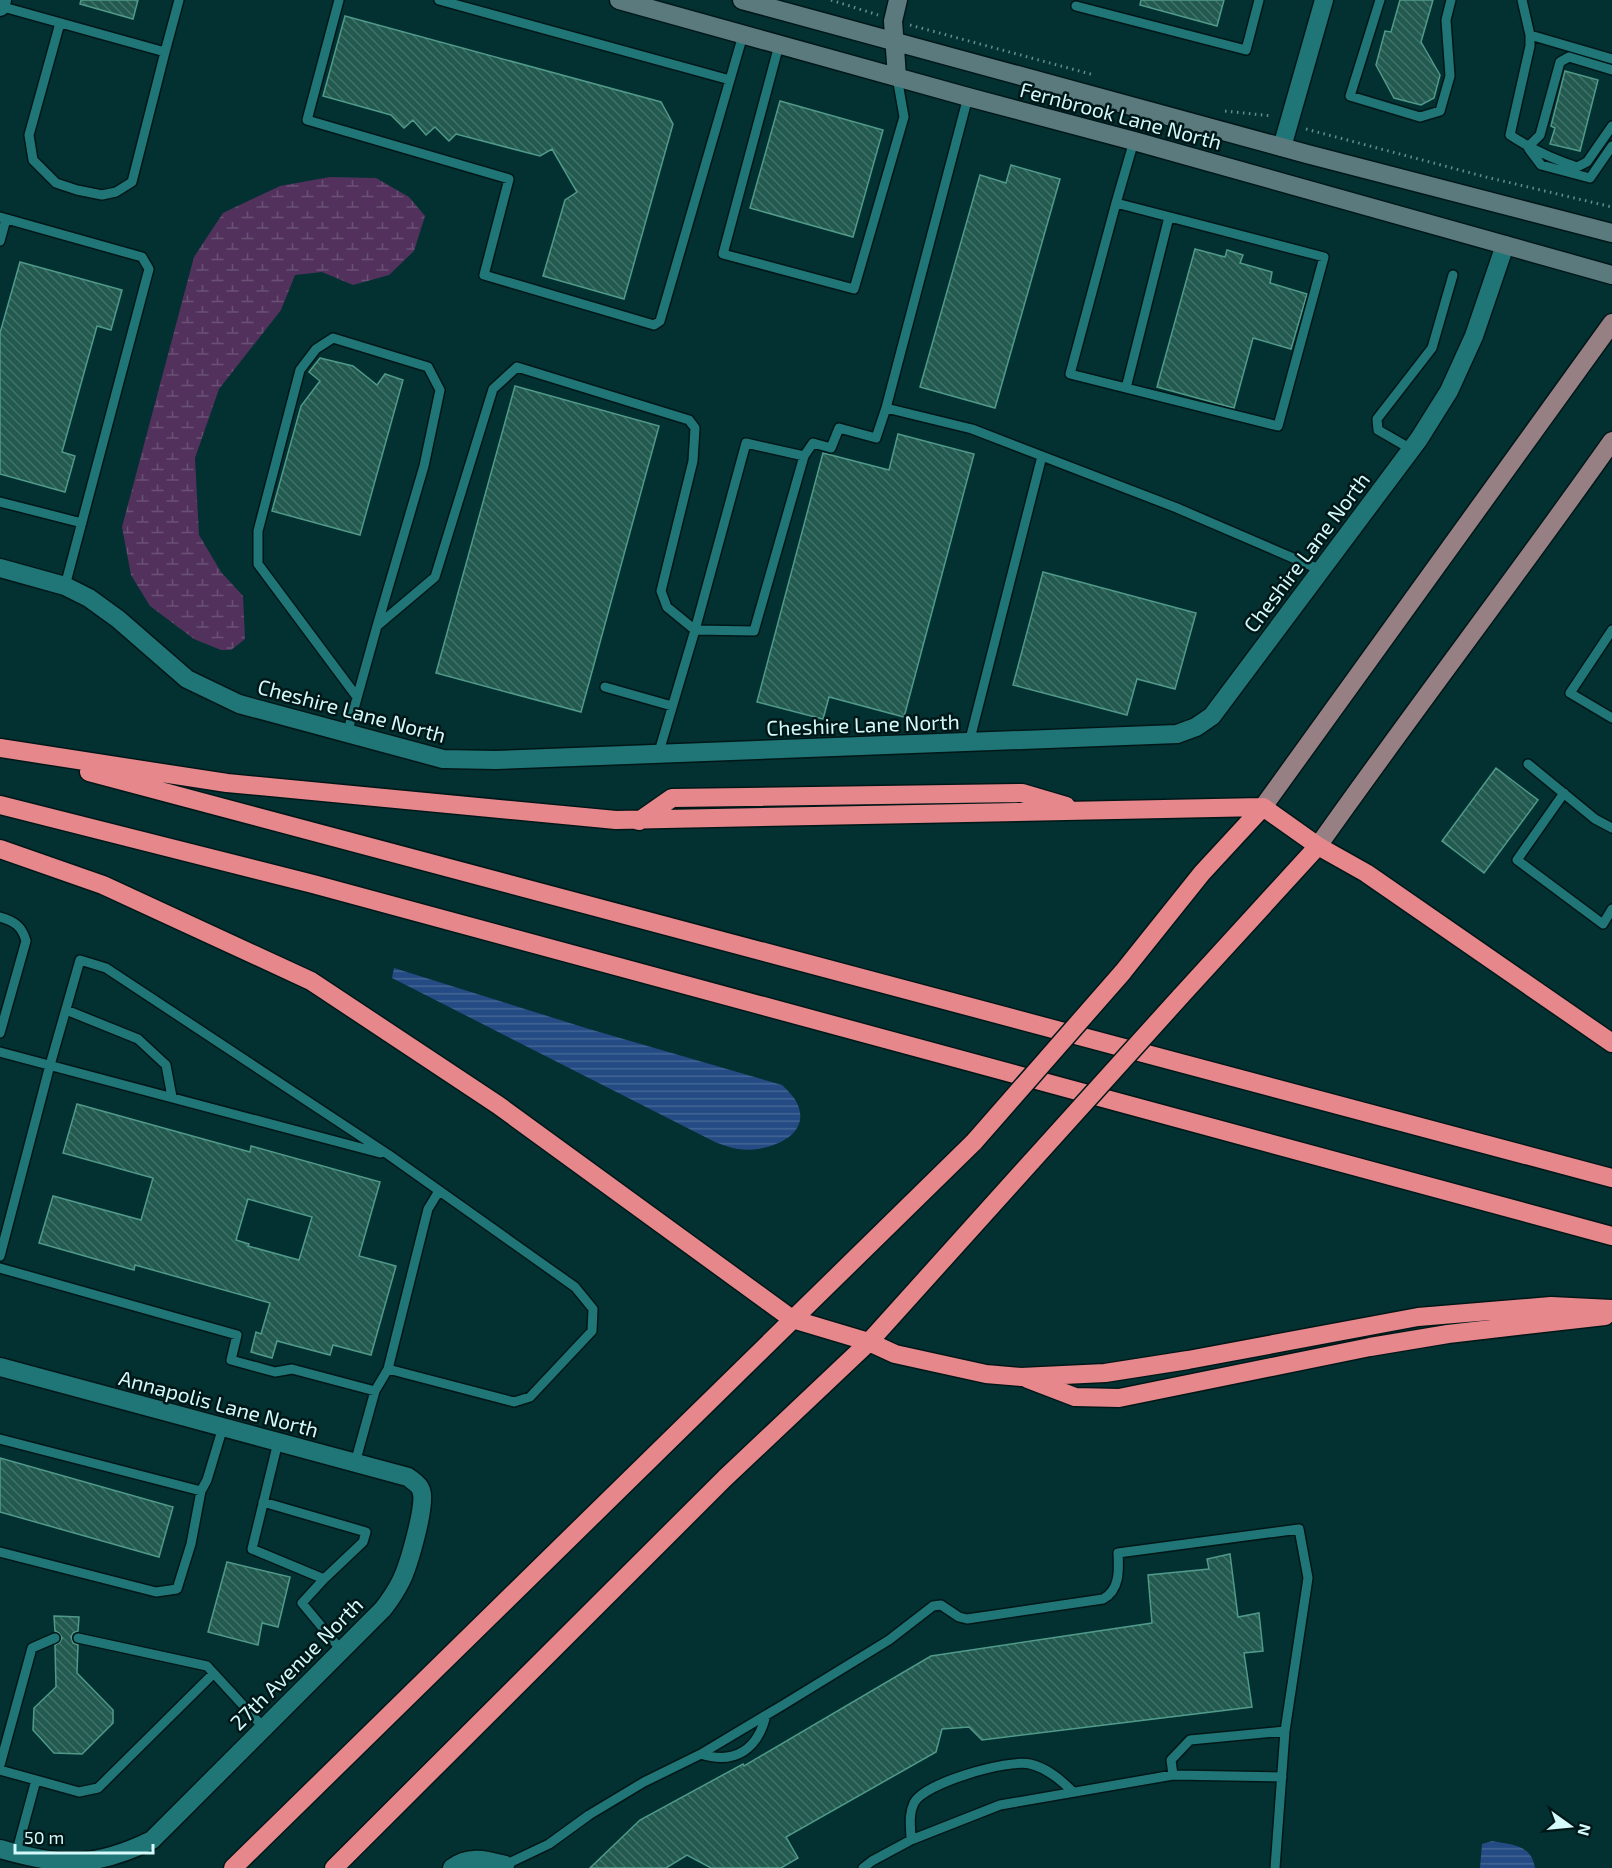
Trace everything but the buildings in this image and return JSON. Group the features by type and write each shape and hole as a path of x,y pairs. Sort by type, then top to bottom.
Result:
{"highway":[{"path":"0,748 226,783 639,821 1263,807 1318,846 1366,873 1612,1043"},
{"path":"0,748 1612,1178"},
{"path":"0,805 313,884 1612,1236"},
{"path":"233,1868 974,1142 1122,973 1202,873 1263,807"},
{"path":"334,1868 717,1486 869,1342 1318,846"},
{"path":"0,849 103,885 311,981 498,1105 792,1319 869,1342 895,1354 986,1374 1020,1377 1105,1373 1188,1360 1418,1317 1551,1306 1612,1309"},
{"path":"1020,1377 1076,1397 1119,1398 1370,1347 1448,1334 1595,1319 1612,1315"}],"main road":[{"path":"1263,807 1612,323"},
{"path":"1318,846 1612,441"}],"street":[{"path":"0,6 2,0"},
{"name":"Fernbrook Lane North","path":"619,0 1612,274"},
{"name":"Fernbrook Lane North","path":"742,0 1282,147 1612,233"},
{"path":"897,77 893,21 898,0"},
{"path":"1282,147 1324,0"},
{"name":"Cheshire Lane North","path":"0,568 66,586 89,598 112,614 187,679 239,704 443,759 496,760 1177,734 1196,727 1212,716 1411,449 1449,391 1469,347 1505,245"},
{"name":"Annapolis Lane North","path":"0,1367 408,1477 422,1491"},
{"name":"27th Avenue North","path":"8,1852 55,1865 88,1867 121,1860 152,1840 383,1609 402,1579 420,1516 422,1491"},
{"path":"452,1868 461,1861 481,1858 505,1865"}],"lane":[{"path":"60,23 29,135 33,160 56,183 102,195 116,192 132,182 179,0"},
{"path":"339,0 307,120 509,179 483,275 654,325 660,321 742,34"},
{"path":"440,0 730,80"},
{"path":"1076,6 1246,50 1259,0"},
{"path":"1380,0 1350,96 1420,117 1440,111 1450,76 1446,20 1451,0"},
{"path":"1522,0 1530,34 1530,46 1510,135 1552,159 1577,167 1587,162 1612,126"},
{"path":"0,6 165,52"},
{"path":"1530,34 1612,59"},
{"path":"779,45 723,254 854,289 904,117 897,77"},
{"path":"1528,147 1540,135 1560,62 1569,57 1612,70"},
{"path":"377,626 435,577 494,389 516,367 688,420 695,428 693,461 661,591 667,607 695,630 754,631 804,456 813,443 831,448 839,428 876,438 886,408 968,97"},
{"path":"1116,203 1324,257 1278,426 1070,374 1116,203 1134,141"},
{"path":"1528,147 1541,165 1590,178 1612,146"},
{"path":"1126,388 1169,217"},
{"path":"0,241 3,218 142,257 149,269 66,586"},
{"path":"1411,449 1378,430 1377,419 1432,348 1453,275"},
{"path":"347,734 424,466 440,390 428,367 333,338 316,349 300,370 258,531 258,564 357,697"},
{"path":"886,408 972,429 1177,508 1321,570"},
{"path":"658,754 695,630 746,442 804,456"},
{"path":"969,743 1042,456"},
{"path":"0,502 82,523"},
{"path":"1612,630 1570,693 1612,718"},
{"path":"605,687 672,706"},
{"path":"1528,764 1595,819 1612,828"},
{"path":"1563,793 1517,860 1603,924 1612,909"},
{"path":"0,917 20,926 26,941 0,1033"},
{"path":"0,1256 80,960 106,968 389,1155 575,1287 592,1309 592,1331 530,1397 514,1402 388,1369"},
{"path":"66,1010 138,1039 166,1065 172,1097"},
{"path":"0,1052 389,1155"},
{"path":"355,1462 375,1391 388,1369 428,1209 439,1191"},
{"path":"0,1268 237,1335 231,1360 275,1372 292,1369 375,1391"},
{"path":"0,1552 156,1592 177,1589 191,1544 201,1491 207,1480 223,1427"},
{"path":"0,1439 201,1491"},
{"path":"278,1442 252,1549 324,1579"},
{"path":"263,1502 366,1532 363,1542 302,1603 341,1650"},
{"path":"505,1865 549,1844 589,1815 644,1782 701,1754 766,1715 889,1640 933,1605 941,1605 967,1619 1103,1599 1111,1595 1116,1586 1118,1553 1299,1529 1308,1578 1285,1731 1275,1868"},
{"path":"0,1765 32,1648 55,1638"},
{"path":"78,1638 207,1666 264,1728"},
{"path":"0,1770 79,1792 98,1788 213,1674"},
{"path":"701,1754 712,1758 729,1758 743,1752 756,1741 766,1715"},
{"path":"1173,1775 1171,1760 1190,1740 1285,1731"},
{"path":"911,1840 910,1818 914,1803 925,1792 977,1772 1014,1762 1030,1764 1060,1779 1072,1791"},
{"path":"863,1868 911,1840 1000,1805 1173,1775 1282,1777"},
{"path":"8,1852 36,1780"}],"path":[{"path":"831,0 893,21 939,31 1097,76"},
{"path":"1224,111 1268,115 1333,138 1612,207"}],"green space":[{"path":"330,177 376,178 409,197 425,216 414,251 389,275 353,285 322,272 295,275 281,310 219,389 195,458 199,535 221,572 243,596 245,639 231,650 221,650 194,639 150,606 131,575 122,527 194,257 223,213 280,186"}],"water":[{"path":"394,968 589,1029 782,1085 798,1105 799,1123 788,1138 768,1147 747,1150 715,1142 392,978"},
{"path":"1492,1841 1525,1850 1533,1860 1535,1868 1480,1868 1482,1844"}]}
